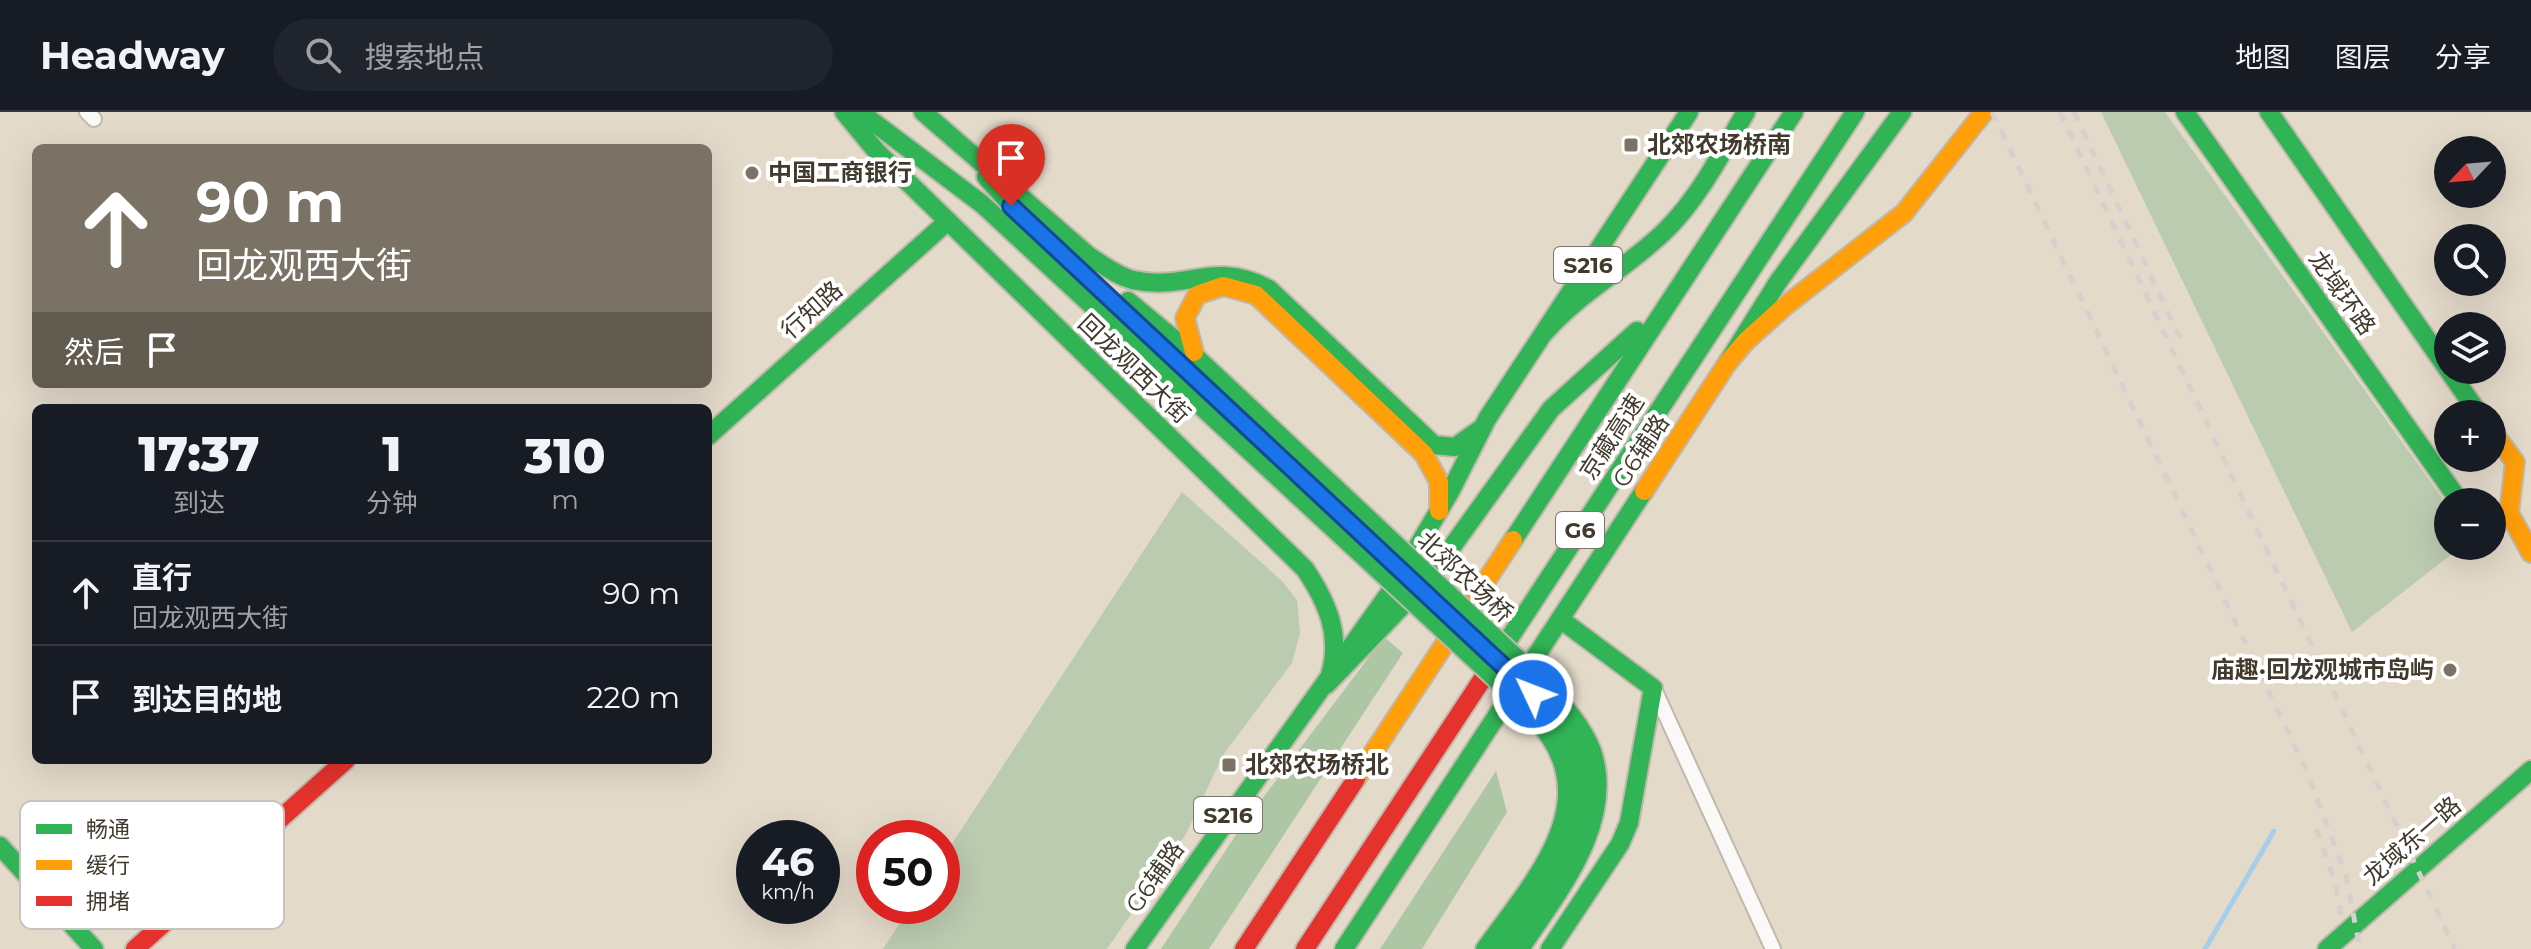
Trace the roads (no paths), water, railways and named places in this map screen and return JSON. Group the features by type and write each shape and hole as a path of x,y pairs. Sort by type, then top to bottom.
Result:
{"main road":[{"name":"回龙观西大街","path":"844,112 877,152 1305,569 1322,598 1336,639 1335,661 1326,685"},
{"name":"回龙观西大街","path":"860,112 982,204 1383,554"},
{"name":"回龙观西大街","path":"923,112 954,141 1034,230 1383,554"},
{"name":"G6辅路","path":"1135,949 1249,785 1326,685 1393,588 1436,517 1487,419 1689,112"},
{"path":"1545,332 1572,302 1649,245 1682,213 1746,112"},
{"name":"京藏高速","path":"1244,949 1794,112"},
{"name":"京藏高速","path":"1305,949 1855,112"},
{"path":"1728,362 1778,282 1902,112"},
{"name":"G6辅路","path":"1344,949 1728,362 1779,309 1909,209 1984,112"},
{"name":"龙域环路","path":"2185,112 2450,488"},
{"name":"龙域环路","path":"2269,112 2469,400"},
{"path":"954,141 1014,187 1089,256 1116,273 1140,281 1167,282 1232,273 1260,283 1438,447 1451,448 1466,441 1487,419"},
{"name":"回龙观西大街","path":"976,165 1066,249 1198,359 1383,554"},
{"name":"行知路","path":"712,432 948,221"},
{"path":"1198,359 1183,326 1188,303 1217,287 1237,287 1256,295 1424,454 1441,492 1436,517"},
{"path":"1326,685 1431,576 1551,409 1663,307"},
{"path":"2506,450 2515,462 2506,494"},
{"path":"2506,518 2531,553"},
{"path":"1383,554 1533,694 1563,728 1577,754 1584,796 1579,823 1566,852 1501,949"},
{"name":"北郊农场桥","path":"1383,554 1533,694"},
{"path":"1550,949 1620,844 1629,823 1653,688 1560,619"},
{"path":"1485,949 1552,849 1568,804 1566,773 1533,694"},
{"path":"1520,949 1579,860 1592,828 1598,797 1595,762 1582,730 1533,694"},
{"path":"284,816 342,764"},
{"name":"龙域东一路","path":"2327,949 2531,770"},
{"path":"0,846 20,868"},
{"path":"76,929 94,949"},
{"path":"135,949 157,929"}],"street":[{"path":"1653,688 1773,949"}],"waterway":[{"path":"2205,949 2274,831"}],"railway":[{"path":"1992,112 2307,772 2346,876 2360,949"},
{"path":"2060,112 2455,949"},
{"path":"2074,112 2181,340"},
{"path":"2316,829 2335,882 2343,925"}],"place":[{"name":"北郊农场桥南","path":"1631,145"},
{"name":"中国工商银行","path":"752,173"},
{"name":"庙趣·回龙观城市岛屿","path":"2450,670"},
{"name":"北郊农场桥北","path":"1229,765"}]}
